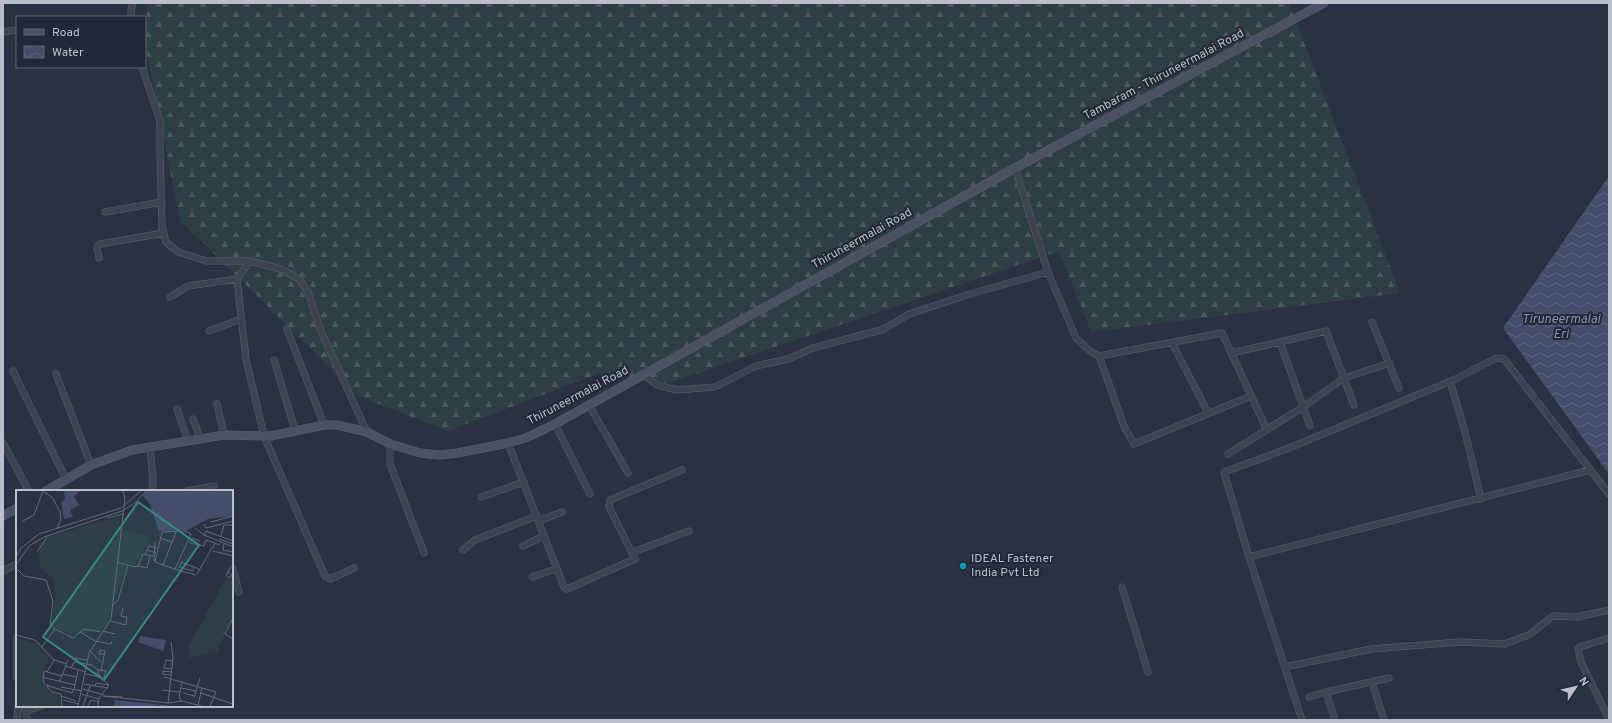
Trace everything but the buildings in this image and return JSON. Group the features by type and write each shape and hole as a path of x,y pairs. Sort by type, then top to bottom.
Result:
{"street":[{"path":"131,16 133,3"},
{"name":"Tambaram - Thiruneermalai Road","path":"1015,168 1324,3"},
{"path":"3,32 16,30"},
{"path":"142,68 160,121 162,202 166,242 171,248 178,252 206,261 250,261 281,268 299,279 308,292 320,329 367,432"},
{"path":"1015,168 1048,272 1076,338 1090,351 1099,356 1222,334 1267,430"},
{"name":"Thiruneermalai Road","path":"48,490 91,466 132,450 201,440 224,435 264,436 324,425 337,425 367,432 390,444 420,453 439,455 458,453 526,438 590,405 1015,168"},
{"path":"104,212 162,202"},
{"path":"99,258 97,247 100,244 164,233"},
{"path":"250,261 237,279 246,359 264,436 326,576 331,579 354,568"},
{"path":"644,374 657,385 677,390 715,387 756,366 788,359 813,348 884,329 909,314 970,294 1048,272"},
{"path":"170,297 188,286 237,279"},
{"path":"209,331 241,318"},
{"path":"1372,322 1399,388"},
{"path":"287,329 324,425"},
{"path":"1231,352 1326,331 1354,405"},
{"path":"1280,342 1310,426"},
{"path":"1172,343 1208,413"},
{"path":"1099,356 1124,426 1134,444 1251,396"},
{"path":"1302,720 1249,557 1224,472 1284,450 1450,381 1496,358 1504,359 1609,494"},
{"path":"274,360 295,430"},
{"path":"1228,454 1303,407 1344,378 1390,363"},
{"path":"13,371 66,479"},
{"path":"56,374 91,466"},
{"path":"1450,381 1466,432 1481,499"},
{"path":"217,404 224,435"},
{"path":"590,405 628,473"},
{"path":"177,409 188,441"},
{"path":"193,419 201,440"},
{"path":"554,424 590,494"},
{"path":"3,443 28,490"},
{"path":"508,443 556,569 564,587 569,589 634,560 635,556 609,507 610,500 682,470"},
{"path":"390,444 390,464 424,553"},
{"path":"150,447 153,480 152,490"},
{"path":"1249,557 1590,470"},
{"path":"481,497 524,482"},
{"path":"193,490 214,486"},
{"path":"3,516 16,509"},
{"path":"463,550 475,540 562,512"},
{"path":"633,552 689,531"},
{"path":"523,546 544,536"},
{"path":"3,571 16,564"},
{"path":"532,577 556,569"},
{"path":"233,571 239,592"},
{"path":"1122,587 1148,672"},
{"path":"1285,667 1371,649 1460,642 1504,644 1529,635 1553,616 1577,617 1609,610"},
{"path":"1609,638 1580,647 1578,649 1581,662 1609,718"},
{"path":"1309,697 1389,678"},
{"path":"1372,682 1384,720"},
{"path":"1326,692 1335,720"},
{"path":"18,717 24,712 38,707"},
{"path":"24,712 28,720"}],"green space":[{"path":"148,3 1289,3 1400,293 1091,332 1059,251 669,383 598,374 448,431 358,396 180,221 146,49"}],"water":[{"name":"Tiruneermalai Eri","path":"1609,176 1609,474 1503,328"}],"place":[{"name":"IDEAL Fastener India Pvt Ltd","path":"963,566"}]}
